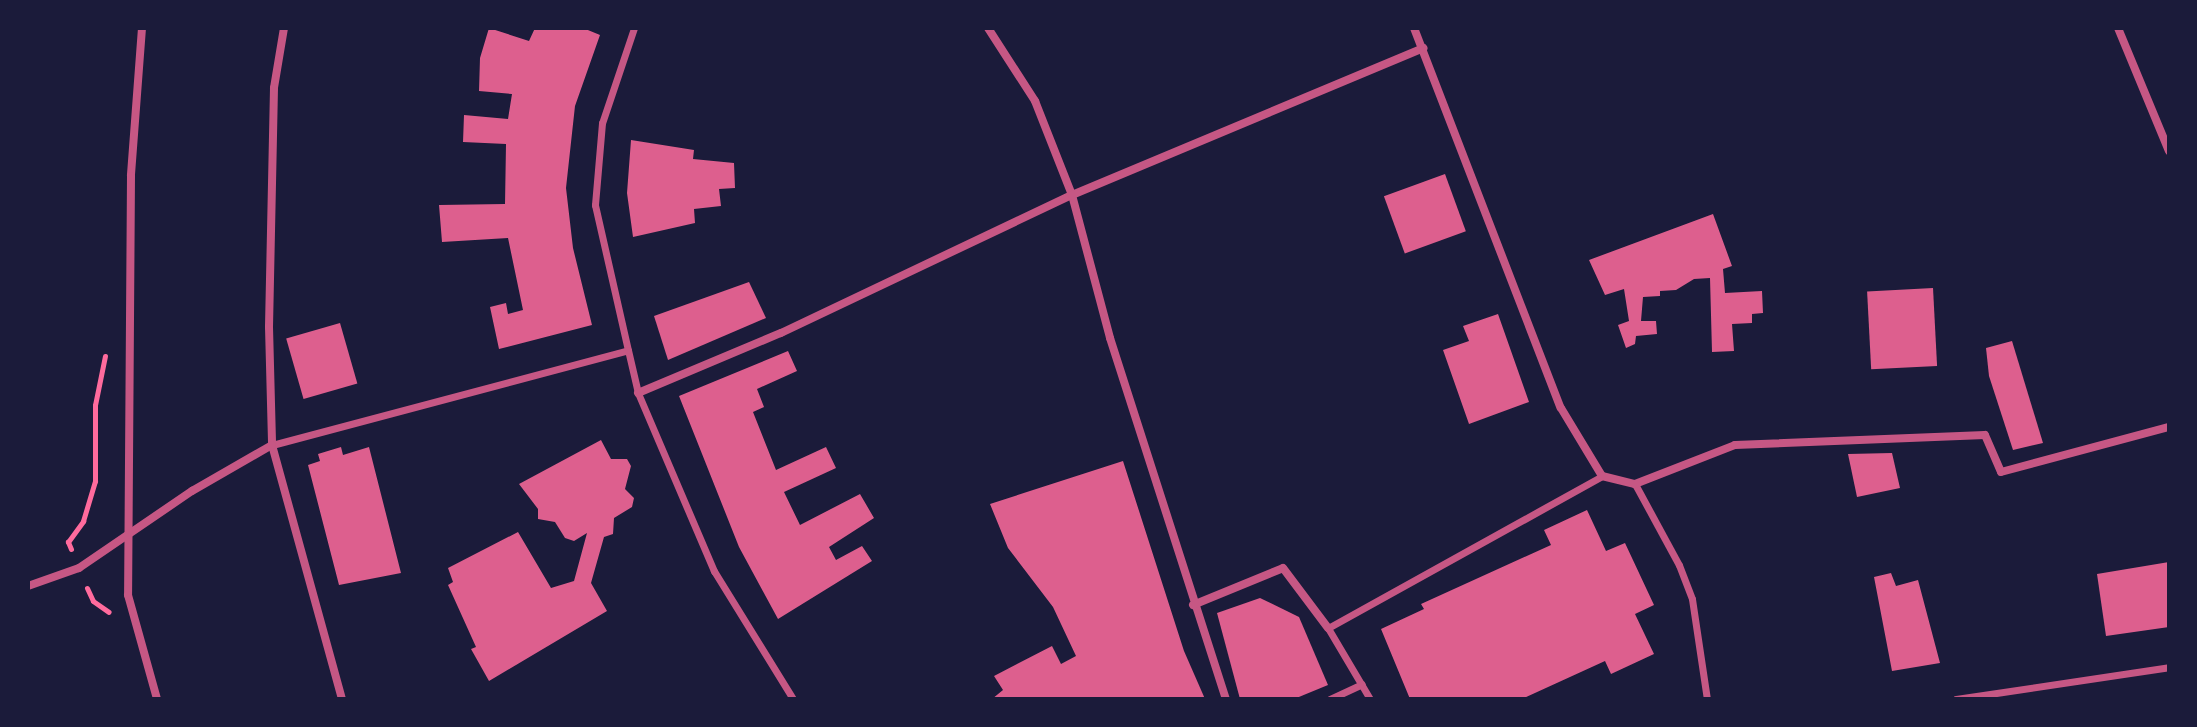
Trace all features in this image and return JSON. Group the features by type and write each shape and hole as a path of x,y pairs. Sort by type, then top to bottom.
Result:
{"street":[{"path":"142,28 131,176 131,530 128,595 157,699"},
{"path":"284,28 274,88 269,327 272,445 342,699"},
{"path":"634,28 602,123 595,205 638,393 714,571 793,699"},
{"path":"988,28 1035,101 1072,195 1193,605 1226,699"},
{"path":"1414,28 1561,408 1602,476"},
{"path":"2118,28 2169,151"},
{"path":"638,393 781,333 1072,195 1423,48"},
{"path":"28,586 79,568 131,530 272,445 628,350"},
{"path":"1328,628 1602,476 1635,484 1735,445 1985,435 2001,472 2169,427"},
{"path":"1635,484 1679,565 1692,599 1707,699"},
{"path":"1193,605 1283,568 1328,628 1370,699"},
{"path":"1956,699 2169,667"},
{"path":"1330,699 1362,684"}],"building":[{"path":"489,28 529,41 535,28 583,28 600,35 575,106 566,188 573,248 592,325 499,349 490,307 506,303 508,314 523,310 508,238 442,242 439,205 505,204 506,144 463,142 464,115 508,119 512,94 479,91 480,58"},
{"path":"631,140 694,150 693,159 734,163 735,188 719,189 721,206 694,209 695,223 633,237 627,193"},
{"path":"1445,174 1466,231 1405,254 1384,196"},
{"path":"1713,214 1732,266 1723,269 1725,293 1762,291 1763,313 1752,314 1752,323 1732,324 1734,351 1712,352 1710,278 1694,279 1676,290 1660,291 1660,296 1643,297 1641,321 1656,321 1657,334 1636,336 1635,344 1626,348 1618,325 1629,321 1624,289 1605,295 1589,260"},
{"path":"749,282 766,318 668,360 654,316"},
{"path":"1933,288 1937,366 1871,369 1867,291"},
{"path":"1498,314 1529,402 1469,424 1443,350 1469,341 1463,326"},
{"path":"340,323 357,384 304,399 286,338"},
{"path":"2012,341 2043,443 2013,450 1989,376 1986,348"},
{"path":"788,351 797,371 757,389 764,407 753,412 776,470 826,447 836,468 784,492 800,525 860,494 874,518 829,547 836,560 862,546 872,561 778,619 739,547 679,396"},
{"path":"601,440 611,459 627,459 631,466 625,489 634,498 632,507 614,518 613,534 604,537 591,583 607,611 489,681 471,649 476,647 448,585 453,582 448,568 518,532 551,588 574,581 587,533 574,541 565,538 555,522 538,519 538,509 519,484"},
{"path":"341,447 343,455 369,447 401,573 339,585 308,465 320,461 318,454"},
{"path":"1892,453 1900,488 1857,497 1848,454"},
{"path":"1123,461 1184,651 1205,699 992,699 1003,690 994,676 1052,646 1061,664 1076,656 1053,607 1008,548 990,504"},
{"path":"1587,510 1606,551 1625,543 1654,605 1635,614 1654,654 1611,674 1605,661 1522,699 1410,699 1381,629 1424,609 1421,604 1551,545 1544,530"},
{"path":"2169,562 2169,627 2106,636 2097,574"},
{"path":"1891,573 1896,586 1918,580 1940,663 1892,671 1874,577"},
{"path":"1260,598 1299,617 1328,685 1294,699 1240,699 1217,613"}]}
